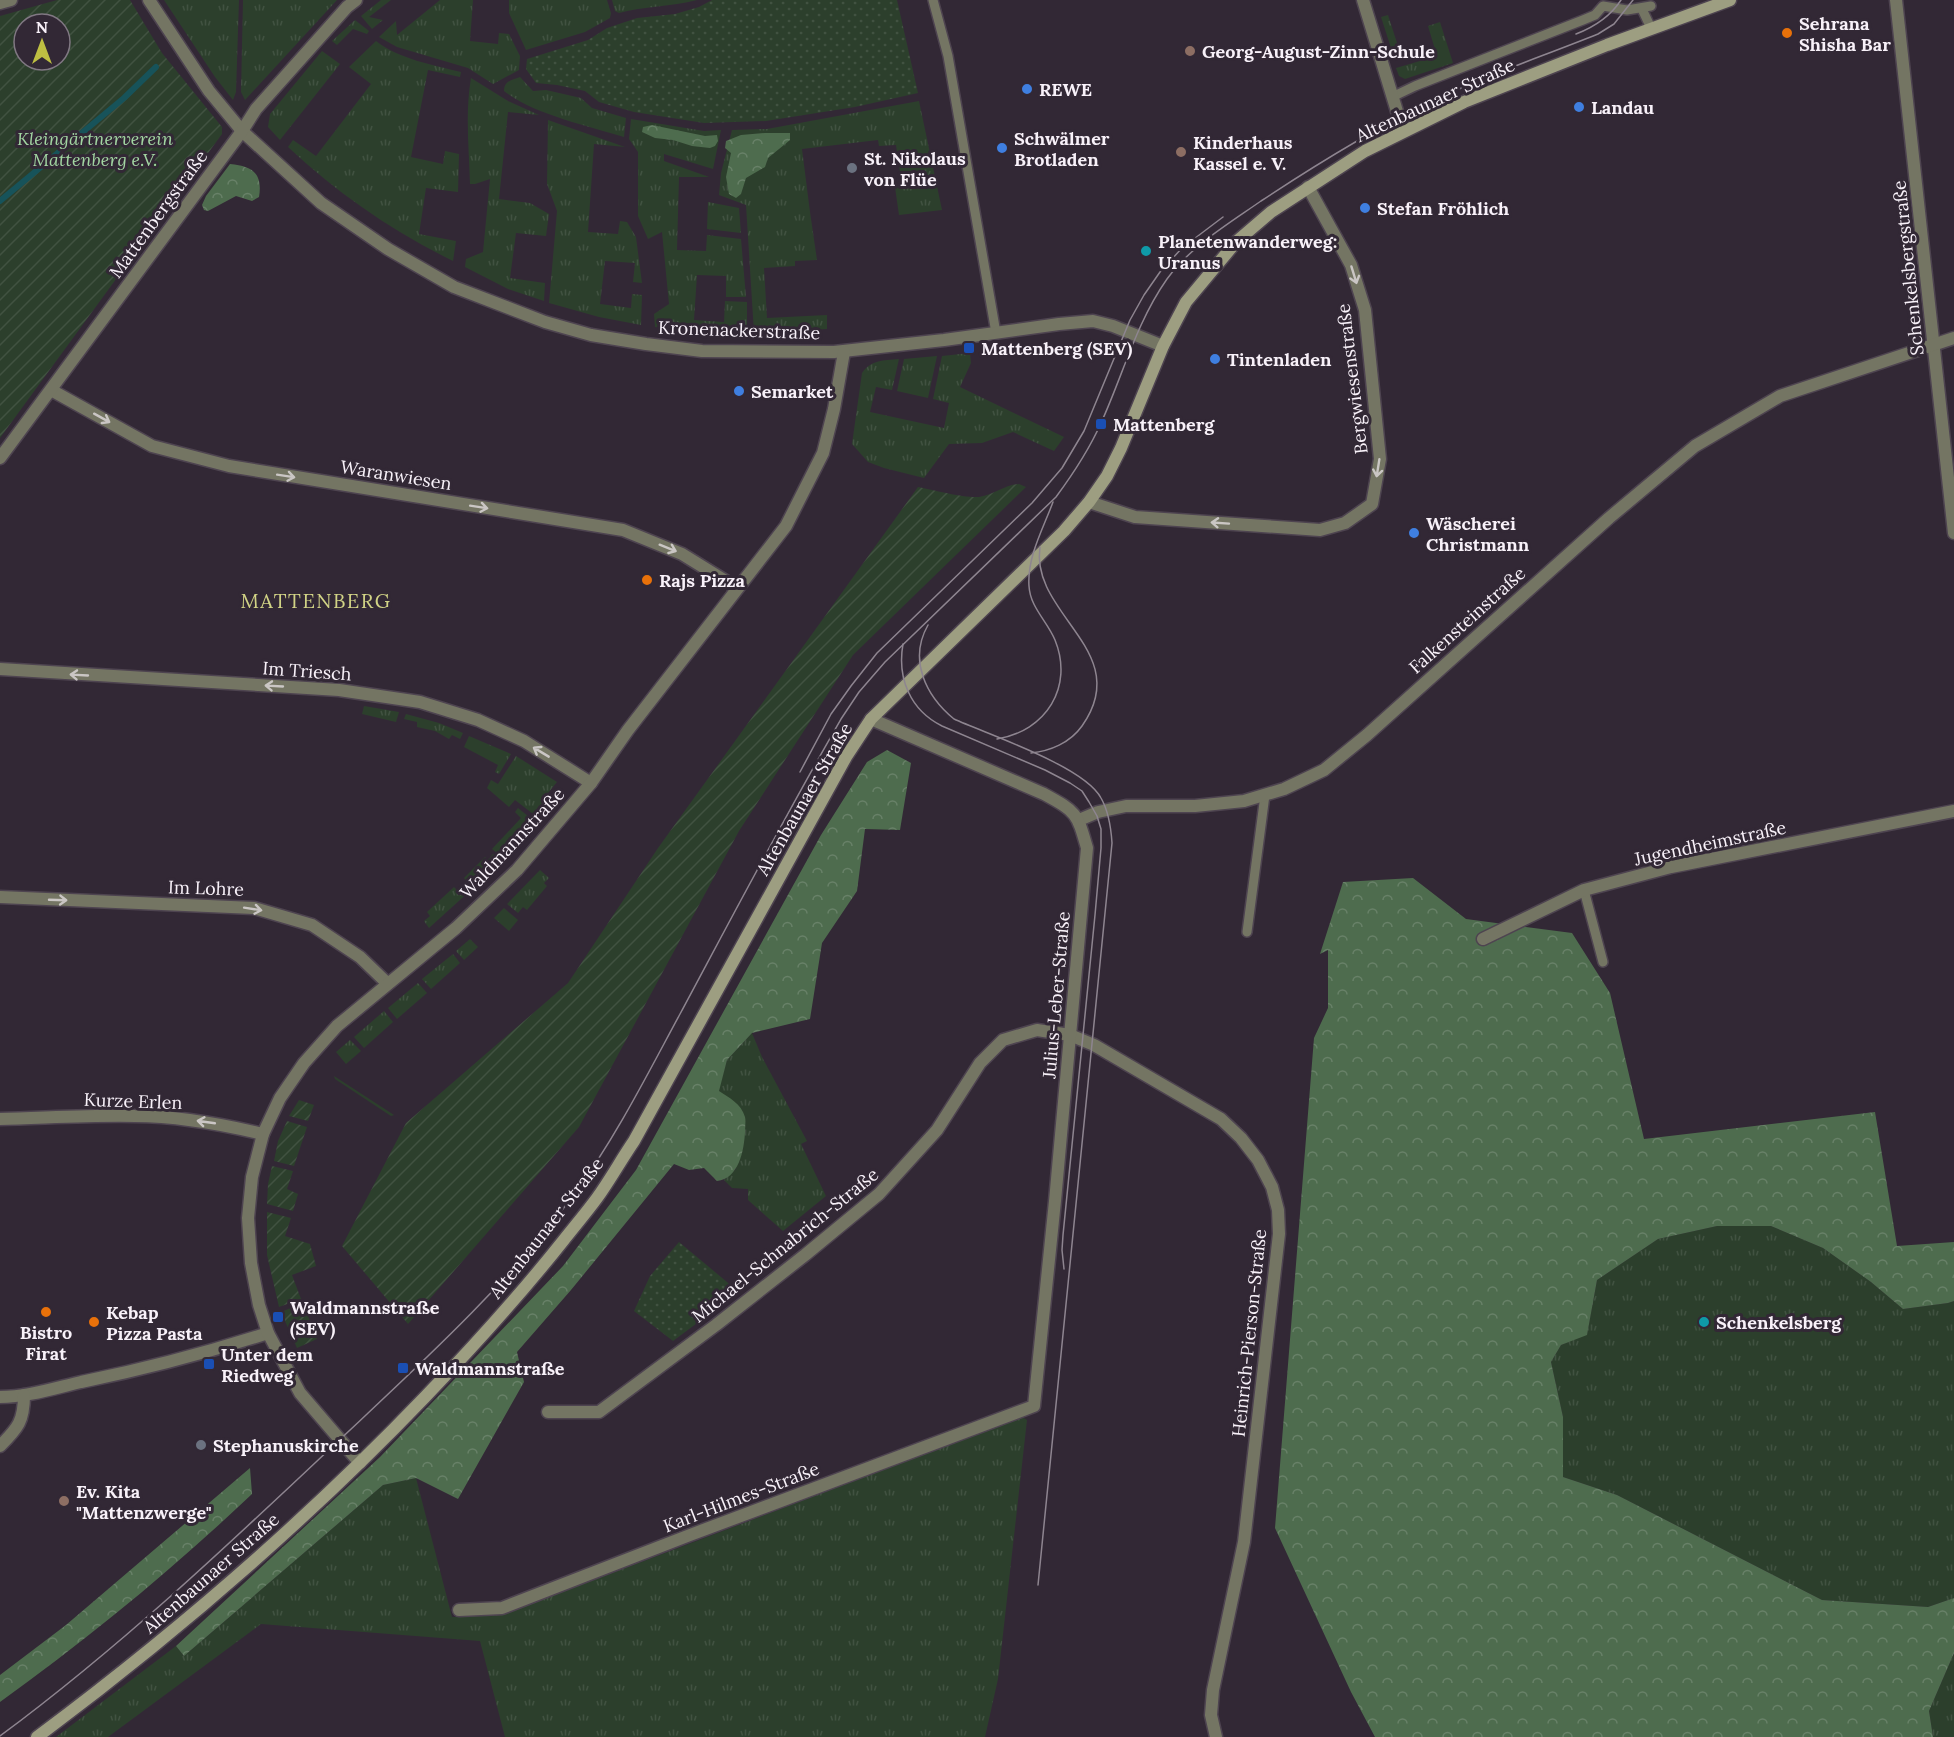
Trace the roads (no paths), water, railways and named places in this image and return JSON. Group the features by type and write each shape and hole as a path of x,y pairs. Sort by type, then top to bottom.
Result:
{"main road":[{"name":"Altenbaunaer Straße","path":"38,1737 102,1689 195,1613 323,1499 403,1420 531,1281 596,1199 634,1141 846,757 871,719 1064,531 1089,502 1107,476 1121,448 1163,346 1186,302 1236,242 1271,212 1308,187 1365,151 1403,131 1464,102 1651,28 1730,0"}],"street":[{"path":"0,3 10,0"},
{"name":"Kronenackerstraße","path":"149,0 209,91 242,131 321,203 388,249 454,287 545,322 591,335 702,351 844,352 1093,321 1113,326 1163,346"},
{"name":"Mattenbergstraße","path":"0,458 256,109 356,0"},
{"path":"1363,0 1403,131"},
{"name":"Schenkelsbergstraße","path":"1896,0 1954,533"},
{"name":"Bergwiesenstraße","path":"1089,502 1135,517 1320,530 1345,523 1372,504 1380,459 1365,310 1351,265 1308,187"},
{"name":"Falkensteinstraße","path":"1079,820 1098,812 1126,806 1195,806 1244,801 1284,789 1324,770 1367,735 1608,518 1695,446 1780,396 1954,338"},
{"name":"Waldmannstraße","path":"360,1463 300,1393 268,1333 259,1305 251,1263 248,1218 252,1177 263,1134 280,1098 304,1063 337,1026 456,928 517,870 591,783 628,730 786,526 823,453 834,410 844,352"},
{"name":"Waranwiesen","path":"51,390 152,446 229,466 623,530 682,554 737,588"},
{"name":"Im Triesch","path":"0,669 339,690 420,702 478,720 524,741 591,783"},
{"path":"871,719 1044,794 1068,807 1079,820"},
{"name":"Jugendheimstraße","path":"1483,939 1584,890 1671,867 1954,811"},
{"name":"Julius-Leber-Straße","path":"1034,1406 1087,848 1079,820"},
{"name":"Im Lohre","path":"0,897 254,908 312,925 360,957 387,983"},
{"name":"Michael-Schnabrich-Straße","path":"548,1412 599,1412 693,1343 811,1251 879,1194 937,1130 980,1063 1003,1040 1037,1030 1070,1035"},
{"name":"Heinrich-Pierson-Straße","path":"1070,1035 1094,1045 1221,1119 1241,1138 1258,1160 1272,1187 1278,1210 1279,1234 1246,1532 1213,1690 1211,1715 1216,1737"},
{"name":"Kurze Erlen","path":"0,1119 136,1116 186,1119 263,1134"},
{"path":"0,1397 24,1395 198,1355 268,1333"},
{"path":"0,1446 17,1430 24,1409 24,1395"},
{"name":"Karl-Hilmes-Straße","path":"459,1610 502,1608 1034,1406"}],"lane":[{"path":"933,0 948,56 996,333"},
{"path":"1392,97 1595,15 1604,3 1627,10 1646,8 1651,28"},
{"path":"1247,932 1265,795"},
{"path":"1584,890 1603,962"}],"waterway":[{"path":"0,201 124,98 156,67"}],"tram line":[{"path":"1576,34 1601,21 1621,0"},
{"path":"0,1736 130,1632 253,1521 460,1325 548,1228 590,1172 630,1105 841,719 859,692 885,662 1056,497 1075,471 1101,423 1156,296 1187,256 1236,218 1362,138 1447,94 1598,34 1614,24 1633,0"},
{"path":"800,772 831,714 877,653 1032,503 1062,468 1084,431 1130,320 1144,295 1160,272 1182,248 1223,217"},
{"path":"997,739 1029,727 1042,717 1058,690 1061,674 1060,657 1052,633 1032,601 1029,586 1030,564 1053,502"},
{"path":"1031,753 1059,745 1072,737 1082,726 1095,700 1096,676 1089,654 1050,593 1041,571 1040,547"},
{"path":"928,625 922,638 920,664 923,677 935,700 954,719 1034,752 1076,774 1101,798 1108,814 1111,831 1112,843 1038,1585"},
{"path":"903,644 904,681 908,692 922,711 942,726 1070,783 1082,791 1097,816 1101,829 1095,915 1063,1235 1064,1269"}],"place":[{"name":"Sehrana Shisha Bar","path":"1787,33"},
{"name":"Georg-August-Zinn-Schule","path":"1190,51"},
{"name":"REWE","path":"1027,89"},
{"name":"Landau","path":"1579,107"},
{"name":"Schwälmer Brotladen","path":"1002,148"},
{"name":"Kinderhaus Kassel e. V.","path":"1181,152"},
{"name":"St. Nikolaus von Flüe","path":"852,168"},
{"name":"Stefan Fröhlich","path":"1365,208"},
{"name":"Planetenwanderweg: Uranus","path":"1146,251"},
{"name":"Mattenberg (SEV)","path":"969,348"},
{"name":"Tintenladen","path":"1215,359"},
{"name":"Semarket","path":"739,391"},
{"name":"Mattenberg","path":"1101,424"},
{"name":"Wäscherei Christmann","path":"1414,533"},
{"name":"Rajs Pizza","path":"647,580"},
{"name":"Bistro Firat","path":"46,1312"},
{"name":"Waldmannstraße (SEV)","path":"278,1317"},
{"name":"Kebap Pizza Pasta","path":"94,1322"},
{"name":"Schenkelsberg","path":"1704,1322"},
{"name":"Unter dem Riedweg","path":"209,1364"},
{"name":"Waldmannstraße","path":"403,1368"},
{"name":"Stephanuskirche","path":"201,1445"},
{"name":"Ev. Kita \"Mattenzwerge\"","path":"64,1501"}],"district":[{"name":"MATTENBERG","path":"316,600"}],"park label":[{"name":"Kleingärtnerverein Mattenberg e.V.","path":"95,148"}]}
